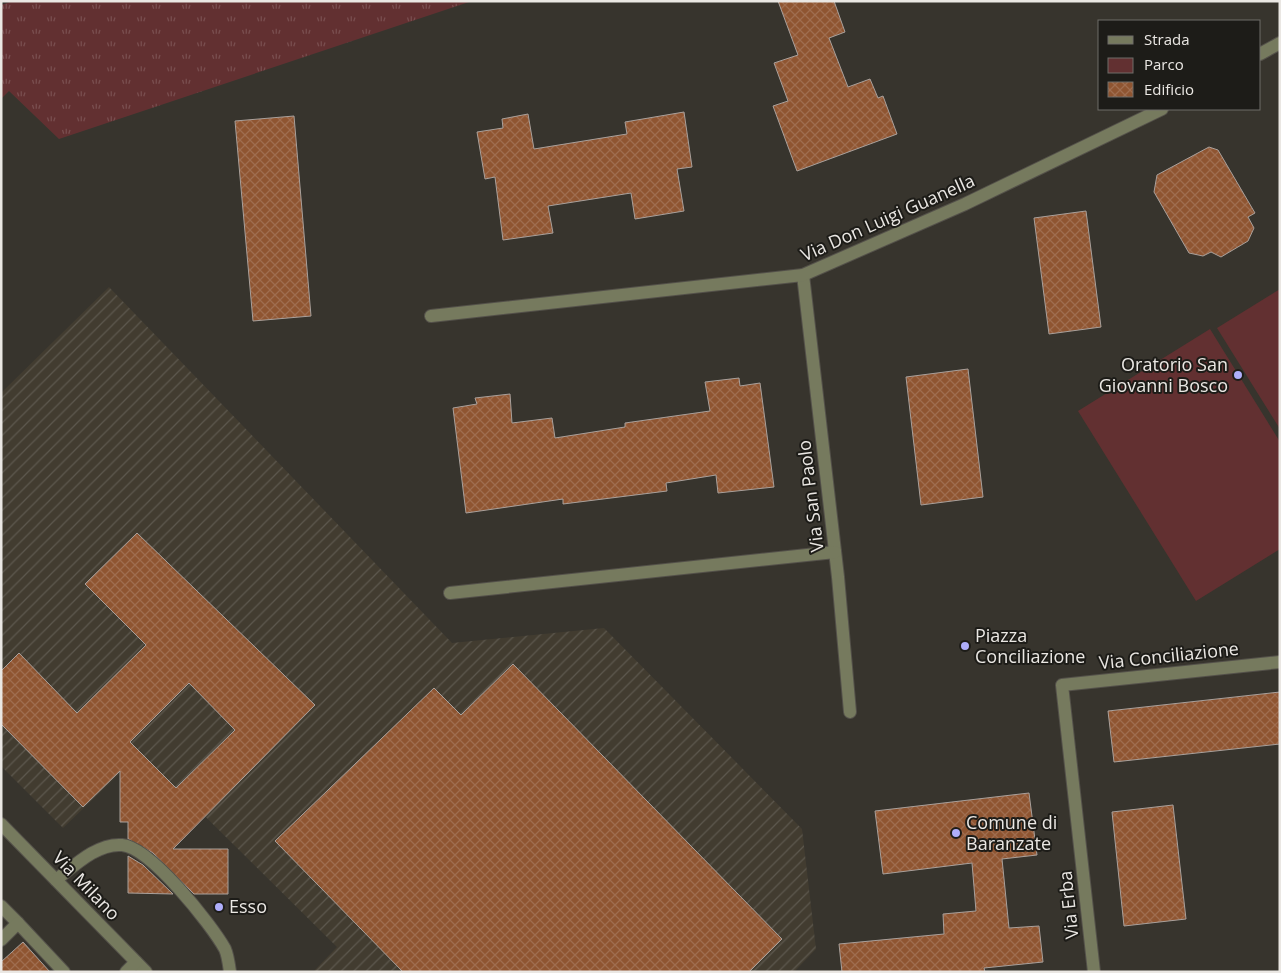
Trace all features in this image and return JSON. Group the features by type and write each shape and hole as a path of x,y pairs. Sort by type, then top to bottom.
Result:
{"street":[{"path":"1261,53 1280,43"},
{"name":"Via Don Luigi Guanella","path":"431,316 803,275 965,204 1160,110"},
{"name":"Via San Paolo","path":"803,275 835,552 850,712"},
{"path":"450,593 835,552"},
{"name":"Via Conciliazione","path":"1062,685 1280,662"},
{"name":"Via Erba","path":"1062,685 1094,972"},
{"name":"Via Milano","path":"1,824 146,972"},
{"path":"56,880 85,858 108,846 123,845 138,849 200,912 226,951 230,972"},
{"path":"1,906 64,972"},
{"path":"1,940 18,923"},
{"path":"126,972 136,962"}],"shaded area":[{"path":"109,287 452,643 604,628 802,829 816,949 794,972 313,972 337,947 141,753 63,828 1,766 1,393"}],"green space":[{"path":"13,1 472,1 59,139 9,91 1,99 1,5"},
{"path":"1280,289 1280,429 1217,328"},
{"path":"1210,329 1280,442 1280,549 1196,601 1078,411"}],"building":[{"path":"778,1 834,1 845,32 829,38 848,87 870,79 878,98 883,96 897,134 797,171 773,106 788,101 774,63 798,55"},
{"path":"684,112 692,167 677,169 684,211 635,219 631,193 548,206 553,233 503,240 495,177 485,179 477,132 503,128 502,119 528,114 534,149 627,134 625,122"},
{"path":"294,116 311,316 253,321 235,121"},
{"path":"1209,147 1218,150 1255,213 1248,217 1254,228 1248,241 1221,257 1211,252 1203,256 1189,253 1154,192 1157,175"},
{"path":"1086,211 1101,327 1049,334 1034,218"},
{"path":"968,369 983,497 921,505 906,377"},
{"path":"739,378 740,386 760,383 774,487 718,493 716,475 666,483 667,491 563,504 563,499 466,513 453,408 477,404 475,398 510,394 512,423 552,418 555,438 625,427 625,423 710,411 705,382"},
{"path":"137,533 315,705 173,849 228,849 228,894 194,894 153,853 128,839 128,822 120,822 120,771 83,807 1,724 1,671 19,653 77,713 146,645 85,584","holes":["189,683 235,730 176,788 130,742"]},
{"path":"513,664 782,939 749,972 403,972 275,841 434,688 461,715"},
{"path":"1280,692 1280,744 1114,762 1108,711"},
{"path":"1029,793 1037,855 1002,859 1009,928 1039,926 1043,962 984,968 985,972 842,972 839,944 944,934 943,914 976,911 972,863 883,874 875,811"},
{"path":"1173,805 1186,919 1124,926 1112,812"},
{"path":"128,856 143,865 173,894 128,893"},
{"path":"23,942 50,972 1,972 1,962"}],"place":[{"name":"Oratorio San Giovanni Bosco","path":"1238,375"},
{"name":"Piazza Conciliazione","path":"965,646"},
{"name":"Comune di Baranzate","path":"956,833"},
{"name":"Esso","path":"219,907"}]}
